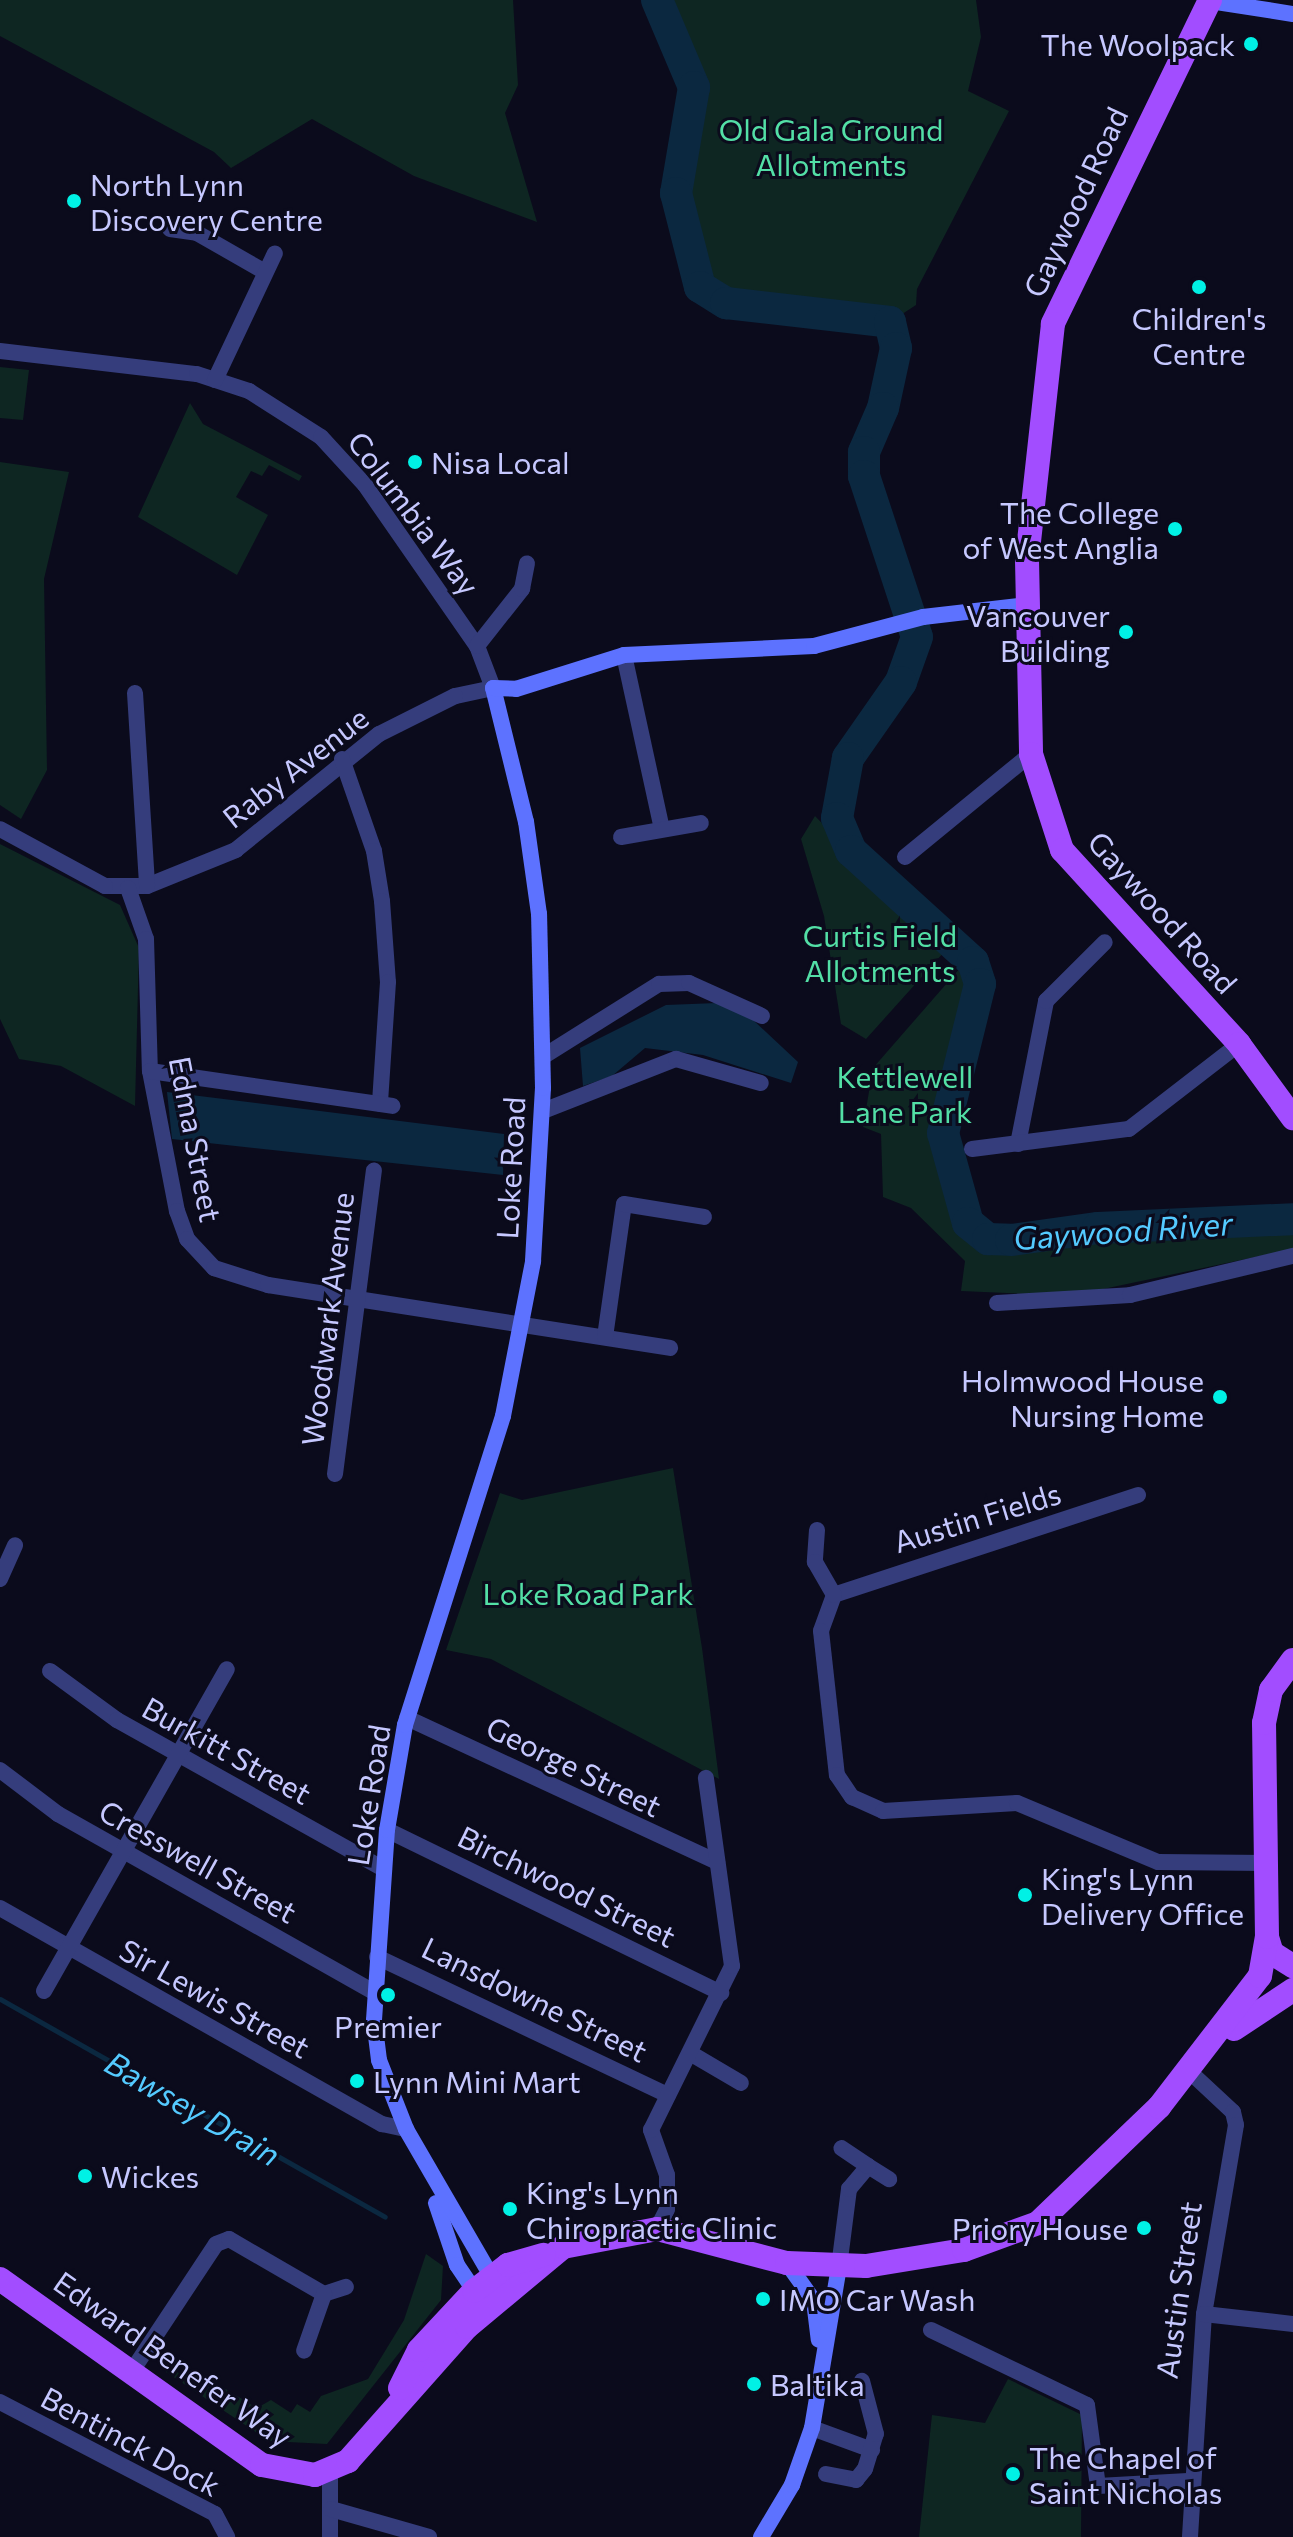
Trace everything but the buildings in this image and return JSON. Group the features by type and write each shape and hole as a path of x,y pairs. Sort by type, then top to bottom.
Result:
{"main road":[{"name":"Gaywood Road","path":"1210,0 1053,324 1043,366 1027,605 1031,754 1049,827 1087,881 1239,1044 1293,1118"},
{"path":"330,2471 363,2447 386,2415 489,2293 551,2253 657,2229 787,2263 839,2267 964,2250 1038,2223 1100,2171 1210,2047 1254,1987 1267,1937 1264,1723 1271,1690 1293,1660"},
{"path":"1267,1937 1272,1953 1293,1966"},
{"path":"1210,2047 1293,1990"},
{"name":"Edward Benefer Way","path":"0,2279 262,2465 298,2475 330,2471"}],"street":[{"path":"1210,0 1293,14"},
{"path":"170,229 197,233 265,272"},
{"path":"215,380 275,253"},
{"name":"Columbia Way","path":"0,351 215,380 270,403 344,461 477,646 493,688"},
{"path":"477,646 522,589 527,563"},
{"path":"493,688 516,689 624,655 814,646 923,617 1027,605"},
{"path":"624,655 662,829"},
{"name":"Raby Avenue","path":"0,829 90,880 128,888 147,886 236,850 275,824 342,759 455,696 493,688"},
{"name":"Loke Road","path":"489,2293 457,2265 426,2171 379,2060 374,1992 387,1830 407,1718 526,1323 543,1111 539,914 526,822 493,688"},
{"path":"135,693 147,886"},
{"path":"905,857 1031,754"},
{"path":"150,1071 386,1105 388,982 382,901 374,851 342,759"},
{"path":"621,837 701,823"},
{"name":"Edma Street","path":"128,888 146,939 150,1071 187,1239 214,1268 268,1285 526,1323 670,1348"},
{"path":"1018,1144 1046,1001 1105,942"},
{"path":"544,1056 659,984 689,983 762,1016"},
{"path":"972,1149 1129,1129 1239,1044"},
{"path":"543,1111 676,1059 761,1083"},
{"name":"Woodwark Avenue","path":"335,1474 374,1170"},
{"path":"605,1337 624,1204 704,1217"},
{"path":"997,1303 1130,1295 1293,1256"},
{"name":"Austin Fields","path":"834,1595 1138,1495"},
{"path":"817,1530 815,1562 834,1595 821,1631 834,1759 843,1790 863,1805 883,1811 1017,1803 1158,1862 1268,1863"},
{"path":"0,1579 15,1545"},
{"path":"44,1991 227,1669"},
{"name":"Burkitt Street","path":"50,1671 180,1756 384,1869"},
{"name":"George Street","path":"407,1718 717,1862"},
{"name":"Cresswell Street","path":"0,1770 124,1852 374,1992"},
{"path":"657,2229 668,2192 650,2137 732,1966 706,1778"},
{"name":"Birchwood Street","path":"387,1830 721,1993"},
{"name":"Sir Lewis Street","path":"0,1908 382,2124 406,2129"},
{"name":"Lansdowne Street","path":"377,1957 668,2095"},
{"path":"690,2053 741,2083"},
{"name":"Austin Street","path":"1189,2071 1233,2112 1236,2125 1204,2314 1188,2481 1190,2537"},
{"path":"841,2148 889,2179"},
{"path":"761,2537 792,2485 812,2428 849,2189 868,2166"},
{"path":"132,2371 224,2240 237,2241 324,2294 346,2287"},
{"path":"787,2263 814,2301 821,2358"},
{"path":"304,2351 324,2294"},
{"path":"1204,2314 1293,2324"},
{"path":"931,2330 1087,2405 1098,2486 1188,2481"},
{"path":"826,2474 856,2480 876,2434 875,2416 862,2381"},
{"name":"Bentinck Dock","path":"0,2402 215,2514 227,2537"},
{"path":"812,2428 870,2447"},
{"path":"330,2471 330,2537"},
{"path":"331,2509 429,2537"}],"green space":[{"path":"0,0 513,0 518,85 505,113 537,222 414,176 312,119 231,168 214,152 0,36"},
{"name":"Old Gala Ground Allotments","path":"657,0 976,0 981,37 968,91 1009,111 917,289 916,305 890,322 726,303 700,287 676,193 694,87"},
{"path":"0,367 29,370 23,420 0,418"},
{"path":"190,403 203,424 302,476 299,481 269,465 262,476 251,471 236,497 268,515 237,575 138,517"},
{"path":"0,462 69,472 44,579 47,770 21,819 0,805"},
{"name":"Curtis Field Allotments","path":"815,816 945,951 866,1039 841,1024 824,916 801,839"},
{"path":"0,844 120,905 139,948 135,1106 61,1066 19,1059 0,1019"},
{"name":"Kettlewell Lane Park","path":"961,967 977,984 942,1086 936,1129 949,1191 970,1236 1027,1246 1293,1226 1293,1249 1070,1296 961,1291 965,1261 911,1208 883,1197 881,1134 863,1127 873,1068"},
{"name":"Loke Road Park","path":"673,1468 719,1779 491,1659 446,1650 500,1493 522,1500"},
{"path":"426,2254 443,2266 441,2300 327,2444 269,2441 166,2372 163,2362 199,2387 206,2377 257,2408 271,2400 291,2413 297,2404 310,2412 321,2396 368,2379 404,2320"},
{"path":"1008,2379 1082,2415 1081,2537 919,2537 932,2415 985,2423"}],"water":[{"path":"717,1003 751,1018 798,1062 791,1083 703,1055 645,1048 612,1076 583,1086 580,1048 666,1005"},
{"path":"167,1092 504,1134 503,1175 172,1139"}],"waterway":[{"name":"Gaywood River","path":"657,0 694,87 676,193 700,287 726,303 890,322 896,348 883,408 864,452 864,476 917,637 901,682 848,758 837,818 851,851 973,962 980,984 943,1133 968,1223 988,1239 1011,1240 1098,1228 1293,1219"},
{"name":"Bawsey Drain","path":"0,1999 385,2217"}],"place":[{"name":"The Woolpack","path":"1251,44"},
{"name":"North Lynn Discovery Centre","path":"74,201"},
{"name":"Children's Centre","path":"1199,287"},
{"name":"Nisa Local","path":"415,462"},
{"name":"The College of West Anglia","path":"1175,529"},
{"name":"Vancouver Building","path":"1126,632"},
{"name":"Holmwood House Nursing Home","path":"1220,1397"},
{"name":"King's Lynn Delivery Office","path":"1025,1895"},
{"name":"Premier","path":"388,1995"},
{"name":"Lynn Mini Mart","path":"357,2081"},
{"name":"Wickes","path":"85,2176"},
{"name":"King's Lynn Chiropractic Clinic","path":"510,2209"},
{"name":"Priory House","path":"1144,2228"},
{"name":"IMO Car Wash","path":"763,2299"},
{"name":"Baltika","path":"754,2384"},
{"name":"The Chapel of Saint Nicholas","path":"1013,2474"}]}
